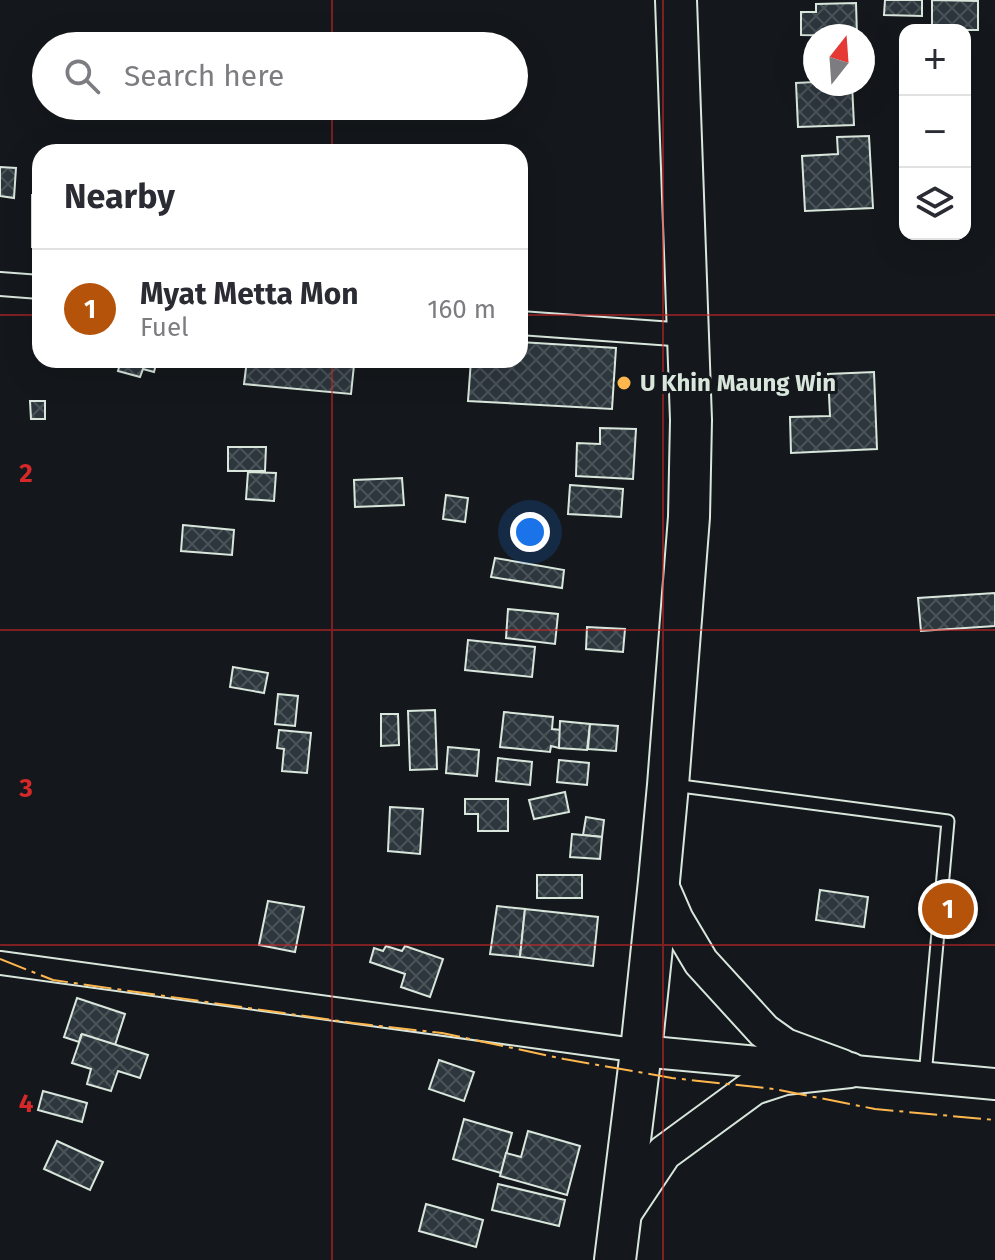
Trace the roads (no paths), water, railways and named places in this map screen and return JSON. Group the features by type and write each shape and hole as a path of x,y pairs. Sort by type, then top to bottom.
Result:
{"highway":[{"path":"615,1260 659,881 689,517 691,420 676,0"}],"main road":[{"path":"659,881 676,920 701,962 764,1031 785,1046 850,1070"},
{"path":"641,1051 995,1084"},
{"path":"620,1219 664,1153 754,1087 785,1077 850,1070"}],"street":[{"path":"0,284 32,286"},
{"path":"528,324 687,335"},
{"path":"0,963 641,1051"}],"lane":[{"path":"668,785 948,821 925,1076"}],"place":[{"name":"U Khin Maung Win","path":"624,383"},
{"name":"Myat Metta Mon","path":"948,909"}]}
